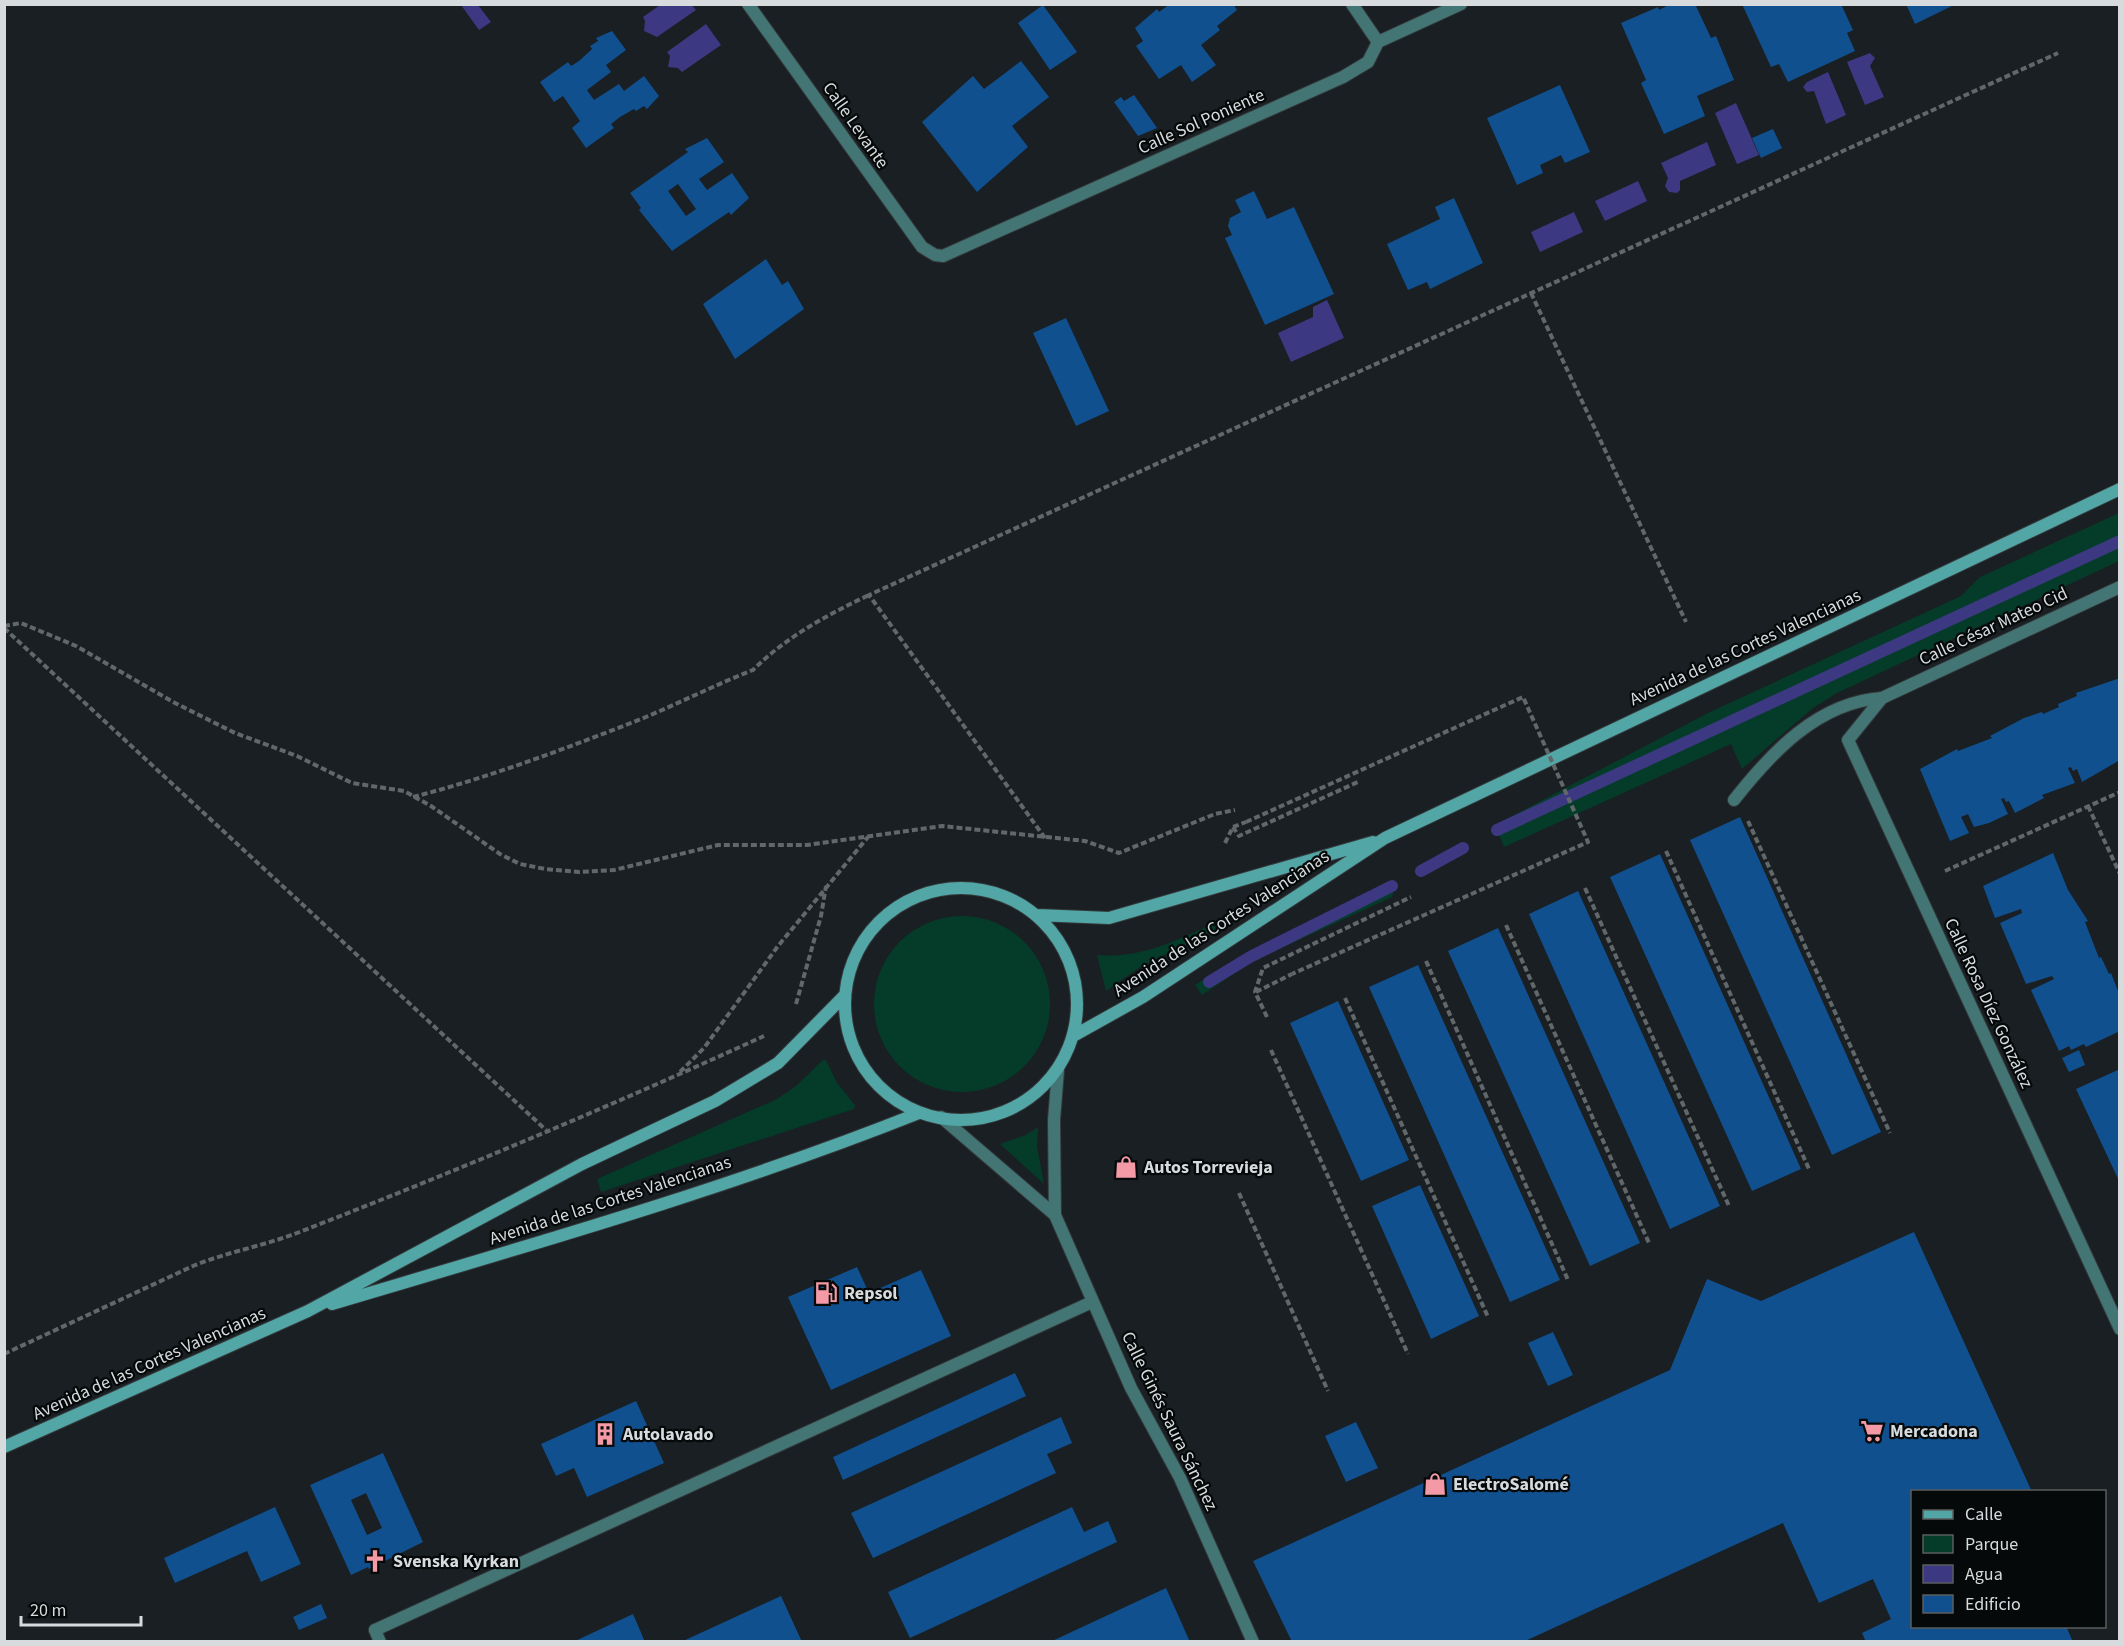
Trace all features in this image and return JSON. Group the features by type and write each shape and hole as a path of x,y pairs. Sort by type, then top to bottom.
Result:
{"main road":[{"name":"Avenida de las Cortes Valencianas","path":"1075,1035 1143,997 1386,838 2120,489"},
{"name":"Avenida de las Cortes Valencianas","path":"1037,915 1109,918 1386,838"},
{"path":"970,887 1006,896 1037,915 1065,949 1078,991 1075,1035 1058,1070 1031,1098 996,1116 957,1121 919,1113 893,1098 872,1078 855,1053 846,1025 845,995 853,959 872,928 900,904 933,890 970,887"},
{"name":"Avenida de las Cortes Valencianas","path":"4,1447 308,1311 582,1164 676,1120 760,1076 793,1050 845,995"},
{"name":"Avenida de las Cortes Valencianas","path":"308,1311 618,1220 861,1136 919,1113"}],"street":[{"name":"Calle Levante","path":"748,4 922,247 935,255 943,256"},
{"path":"1352,4 1378,42 1461,4"},
{"name":"Calle Sol Poniente","path":"943,256 1343,77 1368,62 1378,42"},
{"name":"Calle César Mateo Cid","path":"1881,698 2120,587"},
{"path":"1734,800 1760,768 1806,726 1843,706 1881,698"},
{"name":"Calle Rosa Díez González","path":"1881,698 1848,741 2120,1329"},
{"path":"1055,1215 1054,1120 1058,1070"},
{"path":"942,1118 1055,1215"},
{"name":"Calle Ginés Saura Sánchez","path":"1055,1215 1131,1388 1180,1478 1253,1641"},
{"path":"377,1636 1092,1302"}],"path":[{"path":"413,797 475,781 524,764 632,723 753,670 767,655 804,630 869,595 2058,53"},
{"path":"1531,293 1686,622"},
{"path":"869,595 1045,838"},
{"path":"4,627 21,623 76,646 175,703 235,733 297,756 352,783 404,791 431,806 500,854 520,864 579,872 614,870 718,845 772,847 869,837 942,826 1085,842 1119,853 1215,814 1235,810"},
{"path":"4,627 546,1130"},
{"path":"1225,843 1233,827 1523,697 1588,842 1255,992"},
{"path":"1233,827 1239,836 1360,781"},
{"path":"1945,871 2120,792"},
{"path":"2088,806 2120,874"},
{"path":"1746,815 1890,1133"},
{"path":"678,1074 716,1033 752,980 826,886 869,837"},
{"path":"1666,852 1809,1169"},
{"path":"790,1012 802,988 807,957 821,916 826,886"},
{"path":"1585,888 1729,1206"},
{"path":"1267,1017 1255,992 1263,968 1411,897"},
{"path":"1506,925 1649,1243"},
{"path":"1426,961 1568,1280"},
{"path":"1344,998 1488,1317"},
{"path":"4,1354 202,1262 294,1234 546,1130 773,1032"},
{"path":"1271,1050 1408,1354"},
{"path":"1239,1193 1328,1391"}],"green space":[{"path":"2119,513 2119,561 1837,693 1813,708 1742,769 1731,744 1504,847 1495,825 1710,712 1961,596 1980,577"},
{"path":"1390,884 1394,889 1392,897 1253,961 1202,995 1195,985 1227,965"},
{"path":"962,916 996,923 1011,931 1024,942 1035,955 1043,970 1050,1004 1043,1038 1035,1053 1024,1066 1011,1077 996,1085 962,1092 928,1085 913,1077 900,1066 889,1053 881,1038 874,1004 881,970 889,955 900,942 913,931 928,923"},
{"path":"1213,924 1216,929 1140,967 1106,991 1097,955 1113,956 1143,951"},
{"path":"823,1060 826,1060 837,1083 855,1105 854,1109 601,1192 597,1179 777,1099 796,1086"},
{"path":"1038,1127 1037,1147 1044,1184 1000,1144 1026,1135"}],"water":[{"path":"461,5 478,5 491,22 479,30"},
{"path":"660,5 692,5 696,10 657,37 644,31 643,17"},
{"path":"706,24 721,45 682,72 678,68 668,67 670,56 667,52"},
{"path":"1870,53 1875,58 1870,66 1884,97 1865,105 1847,62"},
{"path":"1828,72 1846,115 1826,124 1814,91 1807,92 1803,87 1807,82"},
{"path":"1736,103 1759,155 1737,164 1715,113"},
{"path":"1707,142 1716,165 1680,181 1680,190 1677,193 1669,192 1665,186 1668,178 1661,163"},
{"path":"1638,181 1647,201 1605,221 1595,201"},
{"path":"1574,212 1583,232 1540,252 1531,232"},
{"path":"1327,300 1344,338 1291,362 1278,333 1313,317 1313,307"}],"building":[{"path":"1170,4 1233,4 1237,10 1217,26 1220,30 1201,45 1216,65 1192,82 1181,65 1159,79 1136,46 1143,41 1135,28 1157,9 1159,12"},
{"path":"1671,4 1695,4 1711,38 1716,36 1734,80 1697,96 1705,116 1664,134 1641,83 1646,80 1621,23 1658,7 1659,10"},
{"path":"1742,4 1841,4 1853,30 1847,33 1855,51 1788,82 1779,64 1771,67"},
{"path":"1906,4 1956,4 1915,24"},
{"path":"1043,5 1077,52 1050,70 1018,23"},
{"path":"612,31 626,50 606,65 611,72 587,90 594,100 619,84 624,91 644,76 659,96 647,109 644,106 620,117 611,124 614,128 586,148 572,128 580,121 563,96 554,102 540,82 568,62 571,66 579,61 592,49 590,46 598,41 596,38"},
{"path":"1021,61 1049,97 1012,126 1028,147 977,192 922,122 973,76 984,89"},
{"path":"1560,85 1590,152 1565,163 1561,155 1540,165 1543,173 1517,185 1487,118"},
{"path":"1134,95 1157,128 1138,136 1114,102 1121,97 1124,101"},
{"path":"1773,129 1782,148 1761,158 1752,138"},
{"path":"707,138 724,162 699,179 707,190 732,173 749,198 731,215 729,212 672,251 639,210 641,208 630,193 688,152 685,149","holes":["678,184 696,209 686,216 668,191"]},
{"path":"1254,191 1267,219 1294,207 1334,294 1265,325 1225,238 1232,235 1228,226 1230,218 1241,212 1235,200"},
{"path":"1454,198 1483,263 1430,289 1427,282 1408,290 1387,244 1440,219 1435,207"},
{"path":"766,259 782,285 788,281 804,309 735,359 703,304"},
{"path":"1066,318 1109,411 1076,426 1033,333"},
{"path":"2120,678 2120,760 2082,782 2077,769 2073,771 2071,767 2068,768 2075,783 2042,795 2044,798 2015,813 2009,801 2001,799 2008,814 1989,823 1974,827 1968,814 1961,817 1969,833 1950,841 1920,769 1957,749 1958,751 1992,738 1990,736 2024,718 2042,712 2043,714 2059,707 2058,704 2077,696 2076,693"},
{"path":"1740,817 1881,1132 1832,1155 1690,840"},
{"path":"2053,853 2068,890 2088,921 2085,922 2099,958 2101,957 2109,974 2111,973 2120,996 2120,1031 2086,1047 2084,1044 2071,1050 2069,1046 2059,1051 2031,990 2054,979 2052,976 2026,984 2000,923 2022,913 2021,909 1995,918 1983,886"},
{"path":"1660,854 1801,1169 1752,1191 1610,877"},
{"path":"1578,891 1720,1206 1670,1229 1529,914"},
{"path":"1498,928 1640,1243 1590,1266 1448,951"},
{"path":"1418,965 1560,1280 1510,1302 1369,987"},
{"path":"1338,1001 1409,1160 1361,1181 1290,1023"},
{"path":"2079,1050 2085,1065 2069,1072 2062,1058"},
{"path":"2120,1069 2120,1183 2076,1089"},
{"path":"1420,1185 1479,1316 1431,1339 1372,1206"},
{"path":"1914,1232 2031,1490 1911,1490 1911,1628 2067,1628 2073,1642 1866,1642 1862,1633 1891,1619 1873,1579 1819,1603 1783,1523 1523,1642 1292,1642 1253,1561 1670,1370 1707,1279 1761,1301"},
{"path":"857,1267 869,1293 921,1270 951,1336 831,1390 788,1297"},
{"path":"1553,1332 1573,1375 1548,1386 1528,1343"},
{"path":"1015,1373 1026,1396 843,1480 833,1457"},
{"path":"636,1401 664,1463 587,1497 574,1468 556,1476 541,1444"},
{"path":"1061,1417 1072,1443 1047,1454 1056,1473 873,1558 851,1513"},
{"path":"1356,1422 1378,1468 1346,1482 1325,1436"},
{"path":"383,1453 423,1542 369,1569 368,1567 351,1575 310,1485","holes":["366,1493 382,1528 367,1535 351,1500"]},
{"path":"275,1507 301,1564 261,1582 247,1551 175,1583 164,1558"},
{"path":"1072,1507 1084,1532 1108,1521 1117,1542 910,1638 888,1592"},
{"path":"1166,1588 1190,1642 1050,1642"},
{"path":"781,1596 802,1642 681,1642"},
{"path":"321,1604 327,1618 299,1630 293,1617"},
{"path":"633,1614 645,1642 573,1642"}],"waterway":[{"path":"1497,830 2120,541"},
{"path":"1421,871 1463,848"},
{"path":"1209,982 1250,957 1392,886"}],"place":[{"name":"Autos Torrevieja","path":"1126,1167"},
{"name":"Repsol","path":"826,1293"},
{"name":"Mercadona","path":"1872,1431"},
{"name":"Autolavado","path":"605,1434"},
{"name":"ElectroSalomé","path":"1435,1484"},
{"name":"Svenska Kyrkan","path":"375,1561"}]}
